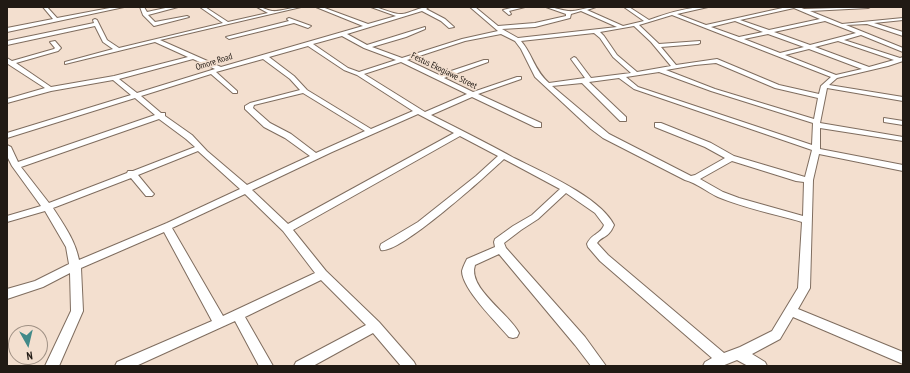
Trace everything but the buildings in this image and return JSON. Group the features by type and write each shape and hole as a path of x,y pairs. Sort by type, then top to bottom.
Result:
{"street":[{"path":"45,7 56,20"},
{"path":"7,30 92,13 102,9 122,7"},
{"path":"142,7 144,14 154,24 187,17"},
{"path":"144,14 176,7"},
{"path":"202,7 226,23"},
{"path":"259,7 308,26"},
{"path":"67,63 213,26 299,7"},
{"path":"318,7 368,26"},
{"path":"373,7 401,16"},
{"path":"472,7 500,30 517,40 524,48 537,76 606,136 720,194 807,220"},
{"path":"509,14 505,10 523,7"},
{"path":"548,7 569,13 594,7"},
{"path":"626,7 648,22"},
{"path":"517,40 636,25 673,13 706,7"},
{"path":"706,26 794,7 903,50"},
{"path":"802,10 868,7"},
{"path":"424,8 451,27"},
{"name":"Omore Road","path":"7,136 263,56 309,44 424,8"},
{"path":"582,10 622,27"},
{"path":"92,13 96,24 106,41 118,50"},
{"path":"359,74 500,30 535,26 568,17 569,13"},
{"path":"673,13 835,76"},
{"path":"733,19 870,69"},
{"path":"739,39 825,19"},
{"path":"840,24 902,19"},
{"path":"229,37 294,21"},
{"path":"866,22 903,34"},
{"path":"7,43 96,24"},
{"path":"636,25 675,67"},
{"path":"213,26 218,30"},
{"path":"364,47 404,36 424,28"},
{"path":"595,31 602,37 615,56 636,74"},
{"path":"224,33 236,41"},
{"path":"780,55 863,33"},
{"name":"Festus Ekogiawe Street","path":"342,34 353,42 364,47 373,48 402,60 538,125"},
{"path":"155,40 221,69"},
{"path":"837,40 902,59"},
{"path":"9,61 56,50 58,48 53,42"},
{"path":"657,46 698,42"},
{"path":"309,44 346,69 359,74 422,112 566,188 598,211 606,219 609,225 606,232 594,239 592,244 604,258 722,359"},
{"path":"263,56 294,80 302,87 304,91 371,132"},
{"path":"7,101 50,89 114,78 194,57"},
{"path":"574,59 586,80 623,119"},
{"path":"710,366 722,359 739,354 776,335 804,288 809,180 816,150 817,124 824,86 835,76 886,65 902,59"},
{"path":"9,61 50,89"},
{"path":"437,78 486,61"},
{"path":"547,85 717,62 776,87 821,97"},
{"path":"661,70 713,90 817,124 903,139"},
{"path":"212,72 235,92"},
{"path":"621,76 636,88 816,150 903,168"},
{"path":"114,78 162,115 247,190 287,229 322,274 375,326 410,366"},
{"path":"7,294 40,284 75,266 152,234 166,226 247,190 316,156 371,132 422,112 519,78"},
{"path":"824,86 903,99"},
{"path":"304,91 252,104 249,106 249,109 268,125 288,136 316,156"},
{"path":"12,165 162,115"},
{"path":"887,120 903,123"},
{"path":"658,125 708,145 731,158 799,179 809,180"},
{"path":"287,229 460,132"},
{"path":"7,147 12,165 31,185 61,228 71,247 75,266 77,311 52,366"},
{"path":"7,219 47,207 130,173 200,148"},
{"path":"385,247 422,224 479,178 503,155"},
{"path":"693,179 731,158"},
{"path":"130,173 149,194"},
{"path":"566,188 535,217 517,228 499,242 501,249 580,341 598,366"},
{"path":"166,226 220,323"},
{"path":"501,249 471,262 468,270 469,278 485,301 513,333"},
{"path":"122,366 220,323 322,274"},
{"path":"790,311 903,358"},
{"path":"237,314 266,366"},
{"path":"301,366 375,326"},
{"path":"739,354 760,366"}]}
